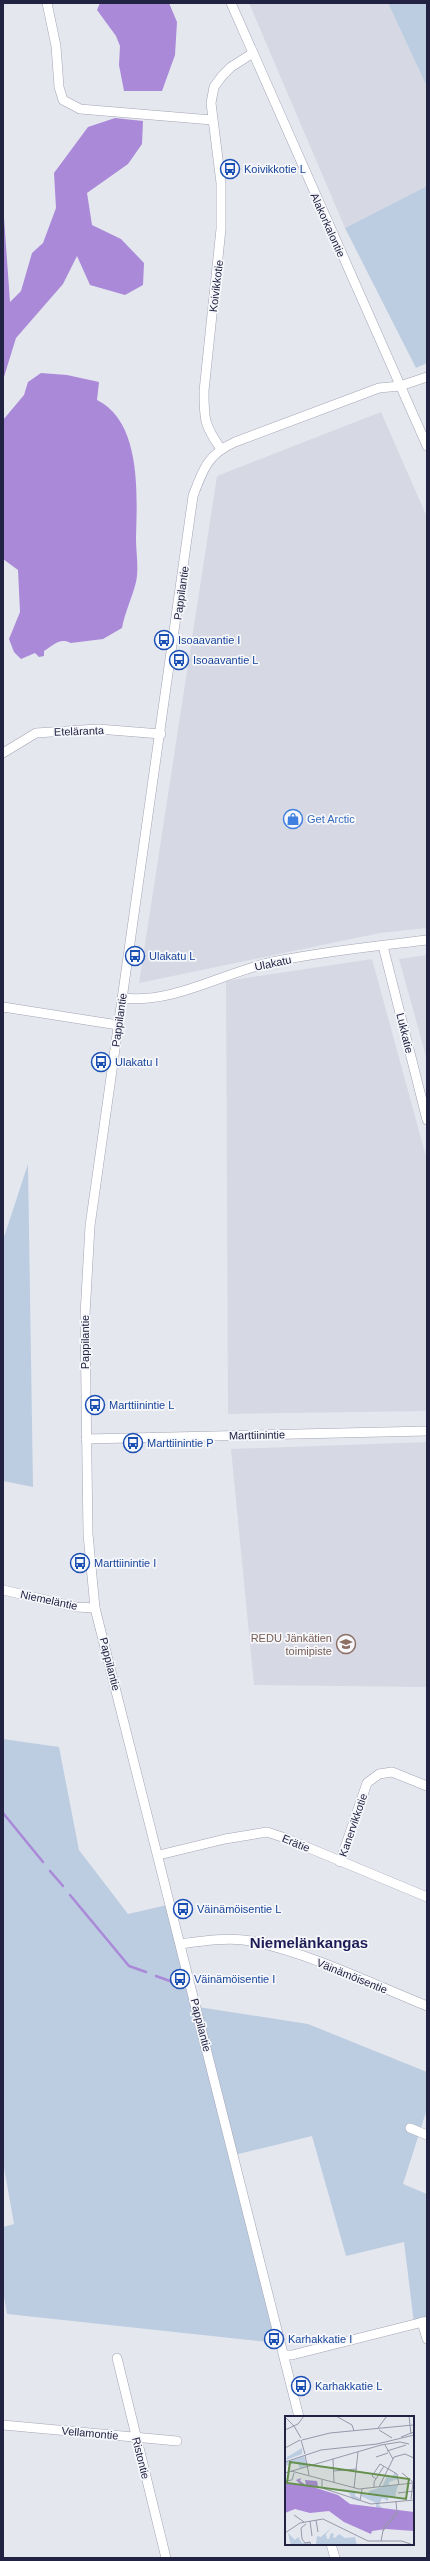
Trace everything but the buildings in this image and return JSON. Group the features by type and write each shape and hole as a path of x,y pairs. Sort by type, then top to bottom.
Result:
{"street":[{"path":"47,3 56,46 58,87 63,100 80,109 212,120"},
{"name":"Alakorkalontie","path":"231,3 427,446"},
{"name":"Koivikkotie","path":"221,448 207,429 204,412 204,391 221,229 221,183 211,103 214,87 231,67 253,53"},
{"name":"Pappilantie","path":"299,2416 159,1855 95,1608 88,1534 86,1439 85,1315 90,1226 161,734 193,496 201,474 212,456 221,448 379,388 400,386 427,377"},
{"name":"Eteläranta","path":"3,753 36,733 98,729 161,734"},
{"name":"Ulakatu","path":"122,998 134,999 178,993 237,971 277,961 427,940"},
{"name":"Lukkatie","path":"383,946 427,1120"},
{"path":"3,1007 118,1025"},
{"name":"Marttiinintie","path":"86,1439 427,1431"},
{"name":"Niemeläntie","path":"3,1590 76,1607 95,1608"},
{"name":"Kanervikkotie","path":"340,1862 367,1783 379,1774 392,1772 427,1786"},
{"name":"Erätie","path":"159,1855 225,1839 267,1832 285,1838 427,1897"},
{"name":"Väinämöisentie","path":"181,1944 216,1940 249,1941 307,1957 427,2006"},
{"path":"410,2128 427,2135"},
{"path":"284,2354 292,2355 425,2321 427,2339"},
{"name":"Ristontie","path":"118,2358 166,2558"},
{"name":"Vellamontie","path":"3,2425 176,2441"},
{"path":"331,2545 335,2558"}],"shaded area":[{"path":"100,3 169,3 177,22 175,55 162,91 124,91 119,65 120,46 116,36 97,10"},
{"path":"249,3 388,3 427,87 427,186 345,228"},
{"path":"388,3 427,3 427,87"},
{"path":"115,118 143,121 142,144 128,164 87,193 92,225 121,239 144,263 143,285 125,295 90,285 77,256 63,284 16,338 3,380 3,204 10,302 21,291 32,253 43,243 56,208 54,173 88,127"},
{"path":"427,186 427,363 416,368 345,228"},
{"path":"41,373 67,375 99,382 97,400 112,411 122,425 129,442 134,462 137,502 137,572 133,594 122,628 103,639 71,643 67,641 60,641 44,651 44,656 39,657 35,653 21,659 14,652 9,639 20,612 18,570 3,559 3,420 24,395 28,382"},
{"path":"381,412 427,517 427,928 380,933 139,983 217,476"},
{"path":"427,955 427,1060 399,959"},
{"path":"372,959 427,1160 427,1411 228,1414 226,981"},
{"path":"28,1164 33,1487 3,1481 3,1240"},
{"path":"427,1442 427,1687 254,1685 231,1449"},
{"path":"3,1739 59,1747 79,1850 128,1914 167,1905 192,2006 308,2024 427,2072 427,2109 403,2184 427,2194 427,2321 414,2323 404,2242 346,2256 312,2136 230,2156 278,2343 7,2314 3,2291 3,2227 14,2224 3,2162"}],"waterway":[{"path":"3,1813 43,1862"},
{"path":"50,1871 63,1886"},
{"path":"70,1895 129,1966 146,1972"},
{"path":"156,1976 181,1985"}],"place":[{"name":"Koivikkotie L","path":"230,169"},
{"name":"Isoaavantie I","path":"164,640"},
{"name":"Isoaavantie L","path":"179,660"},
{"name":"Get Arctic","path":"293,819"},
{"name":"Ulakatu L","path":"135,956"},
{"name":"Ulakatu I","path":"101,1062"},
{"name":"Marttiinintie L","path":"95,1405"},
{"name":"Marttiinintie P","path":"133,1443"},
{"name":"Marttiinintie I","path":"80,1563"},
{"name":"REDU Jänkätien toimipiste","path":"346,1644"},
{"name":"Väinämöisentie L","path":"183,1909"},
{"name":"Väinämöisentie I","path":"180,1979"},
{"name":"Karhakkatie I","path":"274,2339"},
{"name":"Karhakkatie L","path":"301,2386"}],"district":[{"name":"Niemelänkangas","path":"309,1942"}]}
